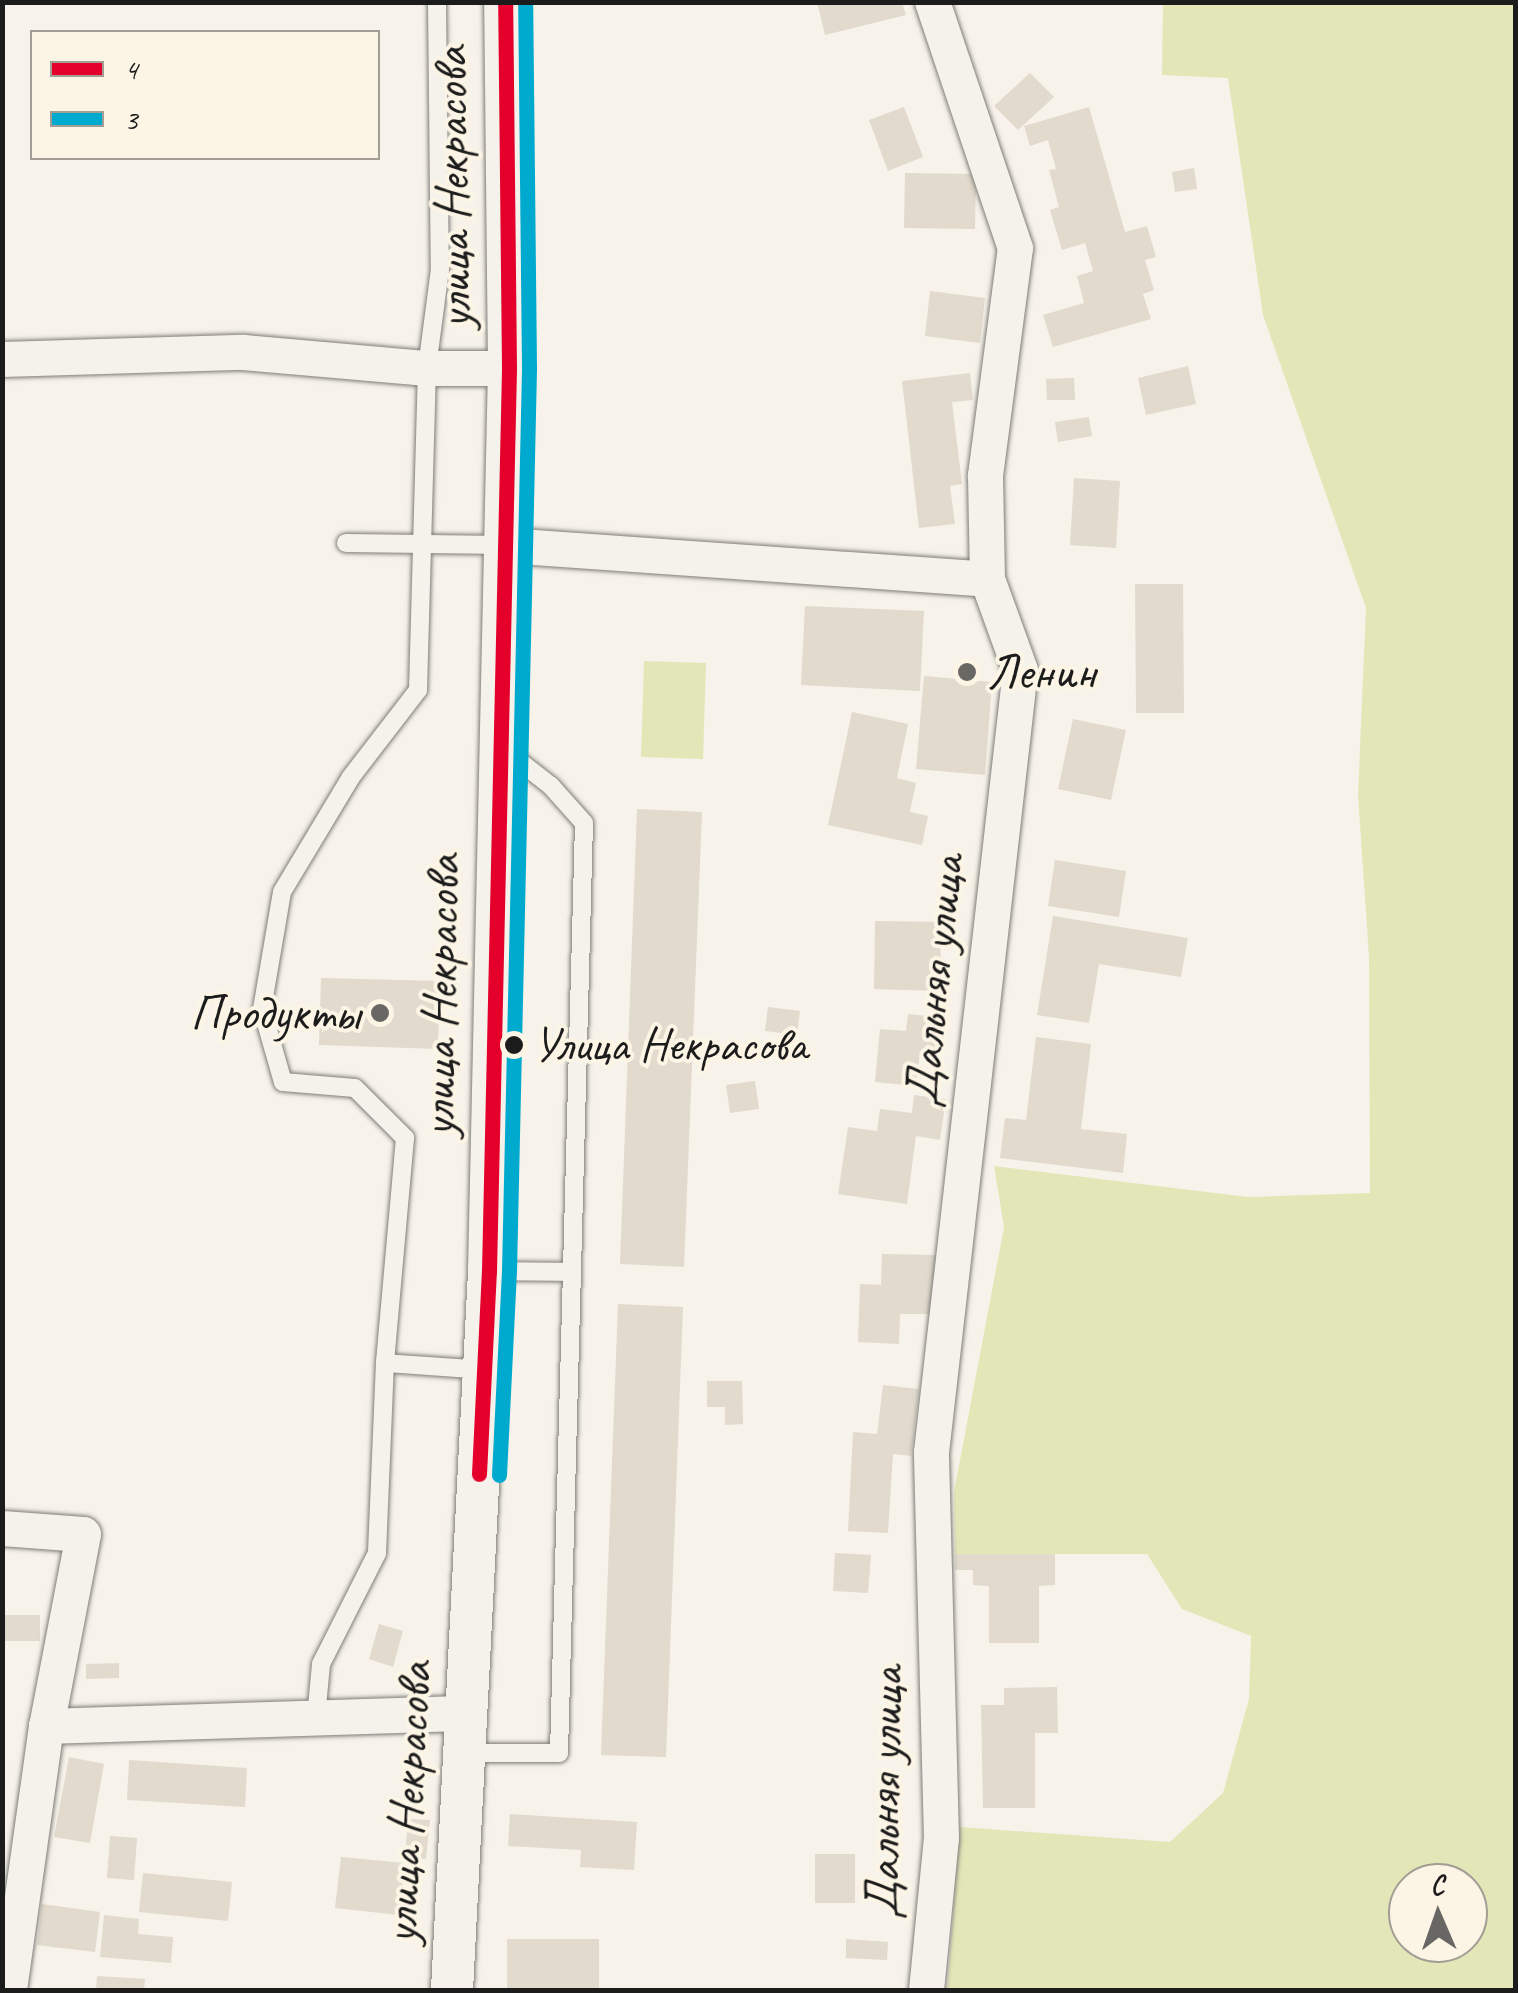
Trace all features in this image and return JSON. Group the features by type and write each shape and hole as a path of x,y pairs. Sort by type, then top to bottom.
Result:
{"street":[{"name":"улица Некрасова","path":"452,1990 489,1270 509,368 506,2"},
{"name":"Дальняя улица","path":"926,1990 942,1838 931,1452 1020,670 987,579 985,475 1014,248 932,2"},
{"path":"2,359 243,352 428,368 509,368"},
{"path":"505,545 987,579"},
{"path":"2,1528 82,1534 46,1726 9,1990"},
{"path":"46,1726 316,1718 467,1733"}],"lane":[{"path":"316,1718 321,1664 377,1552 385,1364 405,1138 355,1088 282,1082 262,1010 282,892 351,777 418,690 428,368 440,269 437,2"},
{"path":"346,543 505,545"},
{"path":"467,1733 560,1752 584,823 551,786 500,747"},
{"path":"489,1270 572,1272"},
{"path":"385,1364 484,1370"}],"green space":[{"path":"1163,3 1515,3 1515,1990 947,1990 960,1827 1170,1842 1223,1793 1249,1699 1251,1636 1182,1609 1147,1554 955,1554 954,1492 1004,1227 994,1166 1248,1197 1370,1193 1369,957 1358,795 1366,608 1263,315 1228,78 1162,75"},
{"path":"644,661 706,663 703,759 641,757"}],"building":[{"path":"817,2 902,2 906,15 825,35"},
{"path":"1030,73 1054,97 1018,130 994,106"},
{"path":"904,107 923,157 888,171 869,120"},
{"path":"1089,107 1125,232 1147,226 1156,257 1145,260 1154,290 1143,294 1151,319 1053,347 1043,315 1084,303 1077,276 1093,271 1085,243 1062,250 1050,210 1059,207 1049,170 1056,169 1048,140 1030,146 1024,126"},
{"path":"1194,168 1197,189 1175,192 1172,172"},
{"path":"905,173 976,174 975,229 904,228"},
{"path":"930,291 985,298 980,343 925,336"},
{"path":"1188,366 1196,404 1146,415 1138,378"},
{"path":"970,373 973,400 952,402 962,484 950,486 955,524 919,528 902,381"},
{"path":"1074,378 1075,400 1047,400 1046,379"},
{"path":"1089,417 1092,436 1058,442 1055,422"},
{"path":"1074,478 1120,481 1116,548 1070,545"},
{"path":"1135,584 1183,584 1184,713 1136,713"},
{"path":"805,606 924,611 920,691 801,685"},
{"path":"924,676 992,682 985,775 916,769"},
{"path":"852,712 908,724 897,778 916,783 910,812 928,816 922,845 828,825"},
{"path":"1073,719 1126,730 1111,800 1058,789"},
{"path":"637,809 702,812 684,1267 620,1264"},
{"path":"1055,860 1126,871 1119,917 1048,906"},
{"path":"1053,916 1188,938 1181,977 1099,964 1089,1023 1037,1015"},
{"path":"875,921 941,922 940,991 874,989"},
{"name":"Продукты","path":"321,978 440,981 438,1049 319,1045"},
{"path":"768,1007 800,1011 797,1035 765,1031"},
{"path":"908,1014 938,1017 934,1054 920,1053 916,1086 875,1082 880,1029 906,1031"},
{"path":"1036,1037 1091,1044 1081,1129 1127,1134 1123,1173 1000,1158 1005,1118 1026,1120"},
{"path":"755,1081 759,1109 730,1113 726,1085"},
{"path":"914,1095 946,1099 940,1140 916,1136 907,1204 838,1194 848,1127 877,1131 880,1109 912,1113"},
{"path":"882,1254 937,1255 935,1314 900,1314 899,1344 858,1342 860,1284 881,1285"},
{"path":"618,1304 683,1307 666,1757 601,1755"},
{"path":"707,1381 742,1381 743,1424 725,1425 725,1407 707,1407"},
{"path":"883,1385 919,1389 911,1456 893,1454 888,1533 848,1531 853,1432 877,1434"},
{"path":"835,1553 871,1555 868,1593 833,1591"},
{"path":"955,1554 1055,1554 1055,1585 1039,1586 1039,1643 989,1643 989,1586 973,1585 973,1570 955,1570"},
{"path":"2,1615 40,1615 40,1641 2,1641"},
{"path":"379,1624 403,1631 393,1667 369,1659"},
{"path":"119,1663 119,1678 86,1679 86,1664"},
{"path":"1057,1687 1058,1733 1035,1733 1035,1808 983,1808 981,1705 1004,1705 1004,1688"},
{"path":"69,1757 104,1764 90,1843 54,1837"},
{"path":"129,1760 247,1768 245,1807 127,1800"},
{"path":"510,1814 637,1822 634,1870 580,1867 581,1850 508,1846"},
{"path":"408,1819 430,1820 426,1859 405,1858"},
{"path":"110,1836 137,1838 134,1880 107,1878"},
{"path":"815,1854 855,1854 855,1903 815,1903"},
{"path":"341,1857 405,1863 399,1915 335,1908"},
{"path":"143,1873 232,1882 228,1921 139,1912"},
{"path":"42,1904 100,1912 95,1952 37,1945"},
{"path":"104,1915 139,1919 138,1934 173,1937 171,1963 100,1957"},
{"path":"507,1939 599,1939 599,1990 507,1990"},
{"path":"846,1939 888,1942 887,1960 846,1958"},
{"path":"97,1976 145,1979 144,1990 96,1990"}],"transit line":[{"name":"4","path":"479,1474 489,1271 509,368 505,2"},
{"name":"3","path":"499,1475 509,1271 529,368 525,2"}],"place":[{"name":"Ленин","path":"967,672"},
{"name":"Продукты","path":"380,1013"},
{"name":"Улица Некрасова","path":"514,1045"}]}
